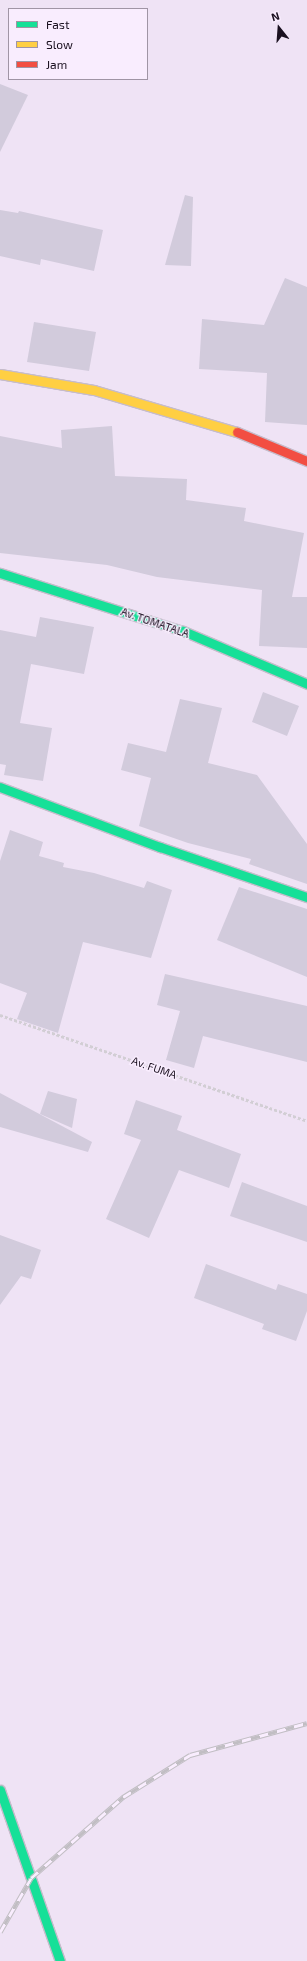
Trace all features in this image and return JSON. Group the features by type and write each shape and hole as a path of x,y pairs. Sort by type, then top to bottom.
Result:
{"street":[{"path":"0,374 94,390 221,426 307,461"},
{"name":"Av. TOMATALA","path":"0,572 182,631 307,684"},
{"path":"0,786 160,847 307,897"},
{"path":"0,1790 60,1961"}],"path":[{"name":"Av. FUMA","path":"0,1015 307,1121"}],"building":[{"path":"0,84 28,95 0,152"},
{"path":"185,195 193,197 191,266 165,265"},
{"path":"0,210 18,213 19,211 103,230 94,271 41,259 40,265 0,256"},
{"path":"285,278 307,287 307,425 265,422 267,373 199,369 202,319 264,325"},
{"path":"34,322 96,332 89,371 27,362"},
{"path":"112,426 115,476 187,479 186,500 246,508 244,521 304,533 292,597 307,597 307,648 259,646 262,590 157,577 107,565 0,553 0,436 62,448 61,430"},
{"path":"40,617 94,627 84,674 31,664 20,723 52,728 43,781 4,775 6,765 0,764 0,630 36,637"},
{"path":"263,692 299,706 287,736 252,722"},
{"path":"180,699 222,708 208,763 257,775 307,844 307,884 249,864 251,859 188,843 139,826 151,778 121,770 128,743 166,752"},
{"path":"10,830 43,842 39,856 64,863 63,867 94,873 144,888 147,881 172,890 151,958 83,942 58,1033 17,1019 27,993 0,983 0,861"},
{"path":"239,887 307,909 307,977 217,940"},
{"path":"165,974 307,1006 307,1062 203,1036 194,1068 166,1060 180,1011 157,1005"},
{"path":"48,1091 77,1099 72,1128 40,1114"},
{"path":"0,1093 92,1142 88,1152 0,1127"},
{"path":"136,1100 182,1116 177,1130 241,1154 229,1188 179,1170 149,1238 106,1219 141,1140 124,1134"},
{"path":"242,1182 307,1206 307,1242 230,1216"},
{"path":"0,1235 41,1250 31,1279 21,1276 0,1305"},
{"path":"206,1264 276,1290 278,1284 307,1294 307,1311 296,1341 262,1329 264,1324 194,1298"}],"railway":[{"path":"0,1932 31,1878 123,1797 190,1755 307,1723"}],"traffic: fast":[{"path":"0,573 183,631 307,684"},
{"path":"0,787 160,847 307,897"},
{"path":"0,1790 60,1961"}],"traffic: slow":[{"path":"0,374 94,390 237,432"}],"traffic: jam":[{"path":"237,432 307,461"}]}
